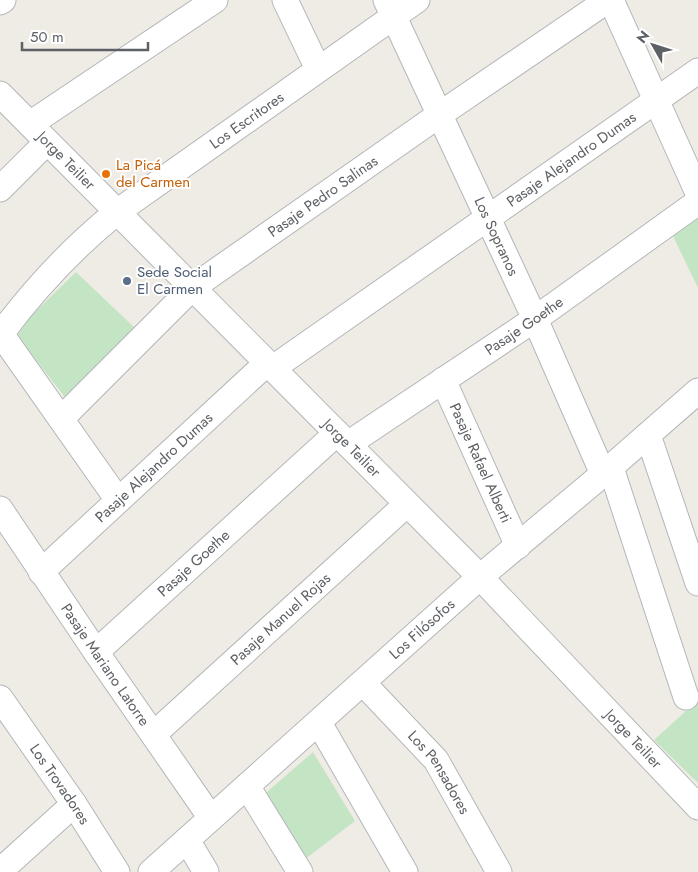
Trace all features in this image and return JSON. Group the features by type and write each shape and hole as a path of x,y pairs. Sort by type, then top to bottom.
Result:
{"street":[{"path":"0,189 38,133 215,0"},
{"path":"285,0 318,70"},
{"name":"Los Escritores","path":"0,334 53,269 117,212 318,70 390,8 417,0"},
{"path":"610,0 698,193"},
{"name":"Pasaje Pedro Salinas","path":"61,419 192,288 439,115 610,0"},
{"name":"Los Sopranos","path":"390,8 607,471 686,697"},
{"name":"Pasaje Alejandro Dumas","path":"42,572 118,500 270,366 698,71"},
{"name":"Jorge Teilier","path":"0,94 480,577 698,807"},
{"name":"Pasaje Goethe","path":"96,652 342,438 443,380 535,318 698,202"},
{"path":"0,334 118,500"},
{"name":"Pasaje Rafael Alberti","path":"443,380 518,546"},
{"name":"Los Filósofos","path":"151,872 480,577 607,471 698,391"},
{"path":"648,435 698,583"},
{"name":"Pasaje Manuel Rojas","path":"154,734 407,504"},
{"name":"Pasaje Mariano Latorre","path":"0,509 211,818"},
{"name":"Los Pensadores","path":"363,683 436,760 499,872"},
{"name":"Los Trovadores","path":"0,698 74,804 117,872"},
{"path":"319,723 405,872"},
{"path":"247,786 300,872"},
{"path":"0,871 74,804"},
{"path":"187,840 206,872"}],"green space":[{"path":"698,218 698,288 673,236"},
{"path":"76,272 138,331 68,401 17,336 31,316"},
{"path":"698,700 698,783 654,740"},
{"path":"313,752 355,821 300,863 260,798"}],"place":[{"name":"La Picá del Carmen","path":"106,174"},
{"name":"Sede Social El Carmen","path":"127,281"}]}
